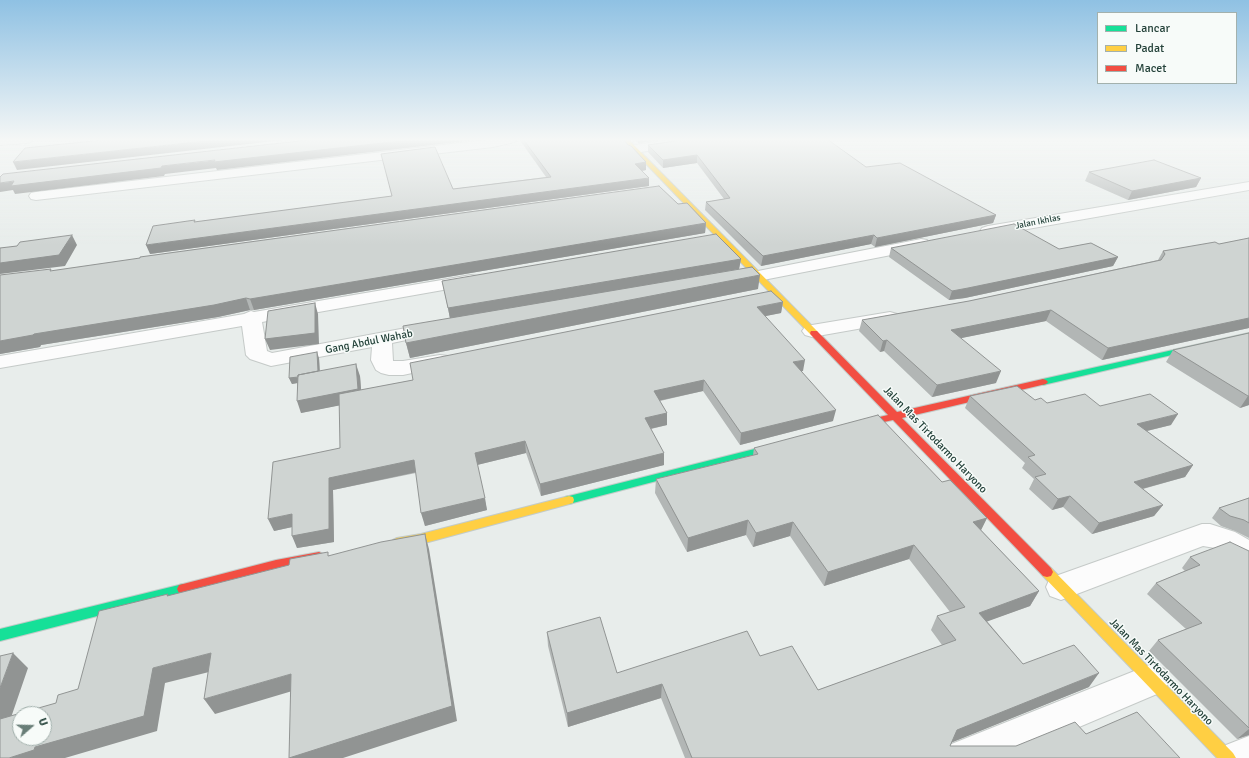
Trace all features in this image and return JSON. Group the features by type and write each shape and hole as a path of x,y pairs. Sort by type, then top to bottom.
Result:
{"street":[{"path":"36,196 223,174"},
{"name":"Jalan Mas Tirtodarmo Haryono","path":"654,174 665,189 720,237 757,274 1228,758"},
{"name":"Jalan Ikhlas","path":"973,234 1050,219 1249,186"},
{"path":"697,241 720,237"},
{"path":"732,277 757,274 935,242"},
{"path":"0,362 486,277"},
{"path":"751,297 774,293"},
{"path":"812,331 904,316"},
{"name":"Gang Abdul Wahab","path":"251,317 257,356 271,360 452,326"},
{"path":"846,428 894,415 1249,334"},
{"path":"382,338 382,360 384,365 394,369 457,357"},
{"path":"390,544 421,539 792,442"},
{"path":"1060,587 1202,535 1210,535 1225,540 1249,554"},
{"path":"0,635 276,565 330,555"},
{"path":"962,758 1152,680"},
{"path":"1239,758 1249,755"}],"building":[{"path":"3,174 108,174 11,186 14,181 0,183 0,177"},
{"path":"386,174 447,174 453,189 551,177 549,174 645,174 649,178 146,245 153,226 392,196"},
{"path":"712,174 921,174 996,215 877,238 874,235 763,256 706,202 730,198"},
{"path":"1094,174 1192,174 1201,178 1132,191"},
{"path":"659,186 678,204 687,203 706,223 250,299 246,298 214,305 34,334 0,341 0,275 51,269 50,271 140,257"},
{"path":"1014,224 1059,249 1091,243 1118,257 952,291 891,248"},
{"path":"716,234 741,259 448,308 442,281"},
{"path":"72,235 59,255 0,263 0,248 17,246 20,242"},
{"path":"1249,238 1249,318 1108,348 1051,310 951,330 1001,371 937,385 887,340 883,341 862,320 969,301 1161,260 1165,254 1163,251 1215,242 1219,244"},
{"path":"752,267 760,275 406,343 403,326"},
{"path":"771,291 783,302 757,307 805,360 793,362 836,410 741,433 704,380 654,391 667,413 645,418 664,453 540,484 525,441 475,453 485,498 421,513 414,460 329,478 329,529 292,536 292,514 268,519 273,462 340,448 339,394 413,380 410,363"},
{"path":"315,303 315,333 265,339 268,311"},
{"path":"1249,333 1249,396 1173,350"},
{"path":"317,352 318,371 289,378 290,357"},
{"path":"356,364 358,389 297,401 298,375"},
{"path":"1017,386 1035,400 1041,398 1047,403 1085,394 1100,406 1150,394 1178,414 1137,424 1193,465 1134,482 1163,505 1099,523 1070,496 1058,499 1035,477 1046,474 1028,457 1035,455 970,396"},
{"path":"878,415 942,482 950,480 987,518 973,522 1039,591 979,613 1023,664 1074,645 1099,673 957,730 950,746 1016,746 1075,722 1086,734 1137,712 1180,758 692,758 662,684 567,713 547,632 600,617 617,673 747,631 760,656 792,646 818,690 956,640 937,616 965,607 914,545 828,572 793,522 756,533 748,520 688,538 656,479 758,454 754,448"},
{"path":"1249,498 1249,523 1230,516 1219,508"},
{"path":"425,534 452,706 289,758 291,674 204,699 211,653 153,668 144,716 52,742 52,706 46,706 56,703 58,695 78,689 99,611 168,594 167,596 289,565 290,559 328,552 328,556 381,542"},
{"path":"1230,542 1249,551 1249,728 1158,640 1202,623 1156,583 1200,565 1190,557"},
{"path":"13,653 0,688 0,656"},
{"path":"12,716 12,746 39,746 35,747 34,750 9,758 0,758 0,719"}],"traffic: fast":[{"path":"1043,382 1249,335"},
{"path":"569,500 782,445"},
{"path":"0,635 183,589"}],"traffic: slow":[{"path":"659,174 814,333"},
{"path":"397,543 421,539 569,500"},
{"path":"1047,572 1228,758"}],"traffic: jam":[{"path":"814,333 1047,572"},
{"path":"852,426 1043,382"},
{"path":"183,589 276,565 319,557"}]}
